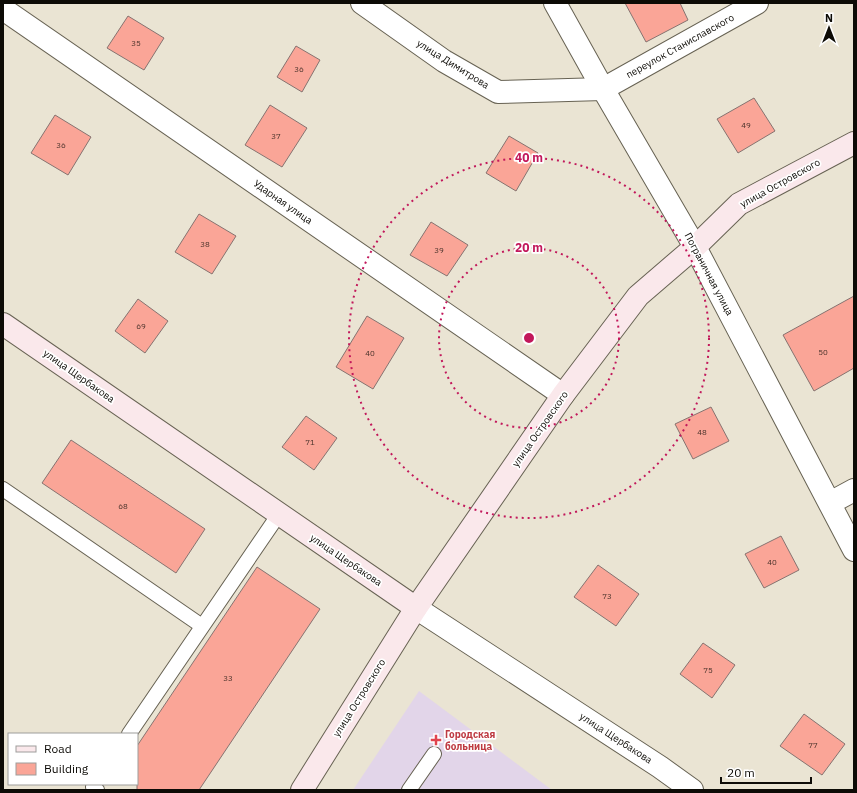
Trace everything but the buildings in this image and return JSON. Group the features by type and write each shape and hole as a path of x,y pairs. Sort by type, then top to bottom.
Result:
{"main road":[{"name":"улица Островского","path":"302,790 416,608 563,395 638,296 695,247 739,204 854,143"},
{"name":"улица Щербакова","path":"3,324 416,608"}],"street":[{"name":"улица Димитрова","path":"362,3 444,62 498,92 603,89"},
{"name":"Пограничная улица","path":"555,3 695,247 854,550"},
{"name":"переулок Станиславского","path":"603,89 757,3"},
{"name":"Ударная улица","path":"3,9 563,395"},
{"path":"830,503 854,490"},
{"name":"улица Щербакова","path":"416,608 660,767 692,790"}],"lane":[{"path":"3,489 202,626"},
{"path":"130,733 279,514"},
{"path":"409,790 434,754"}],"shaded area":[{"name":"Городская больница","path":"419,691 552,790 353,790"}],"place":[{"name":"Городская больница","path":"436,740"}]}
